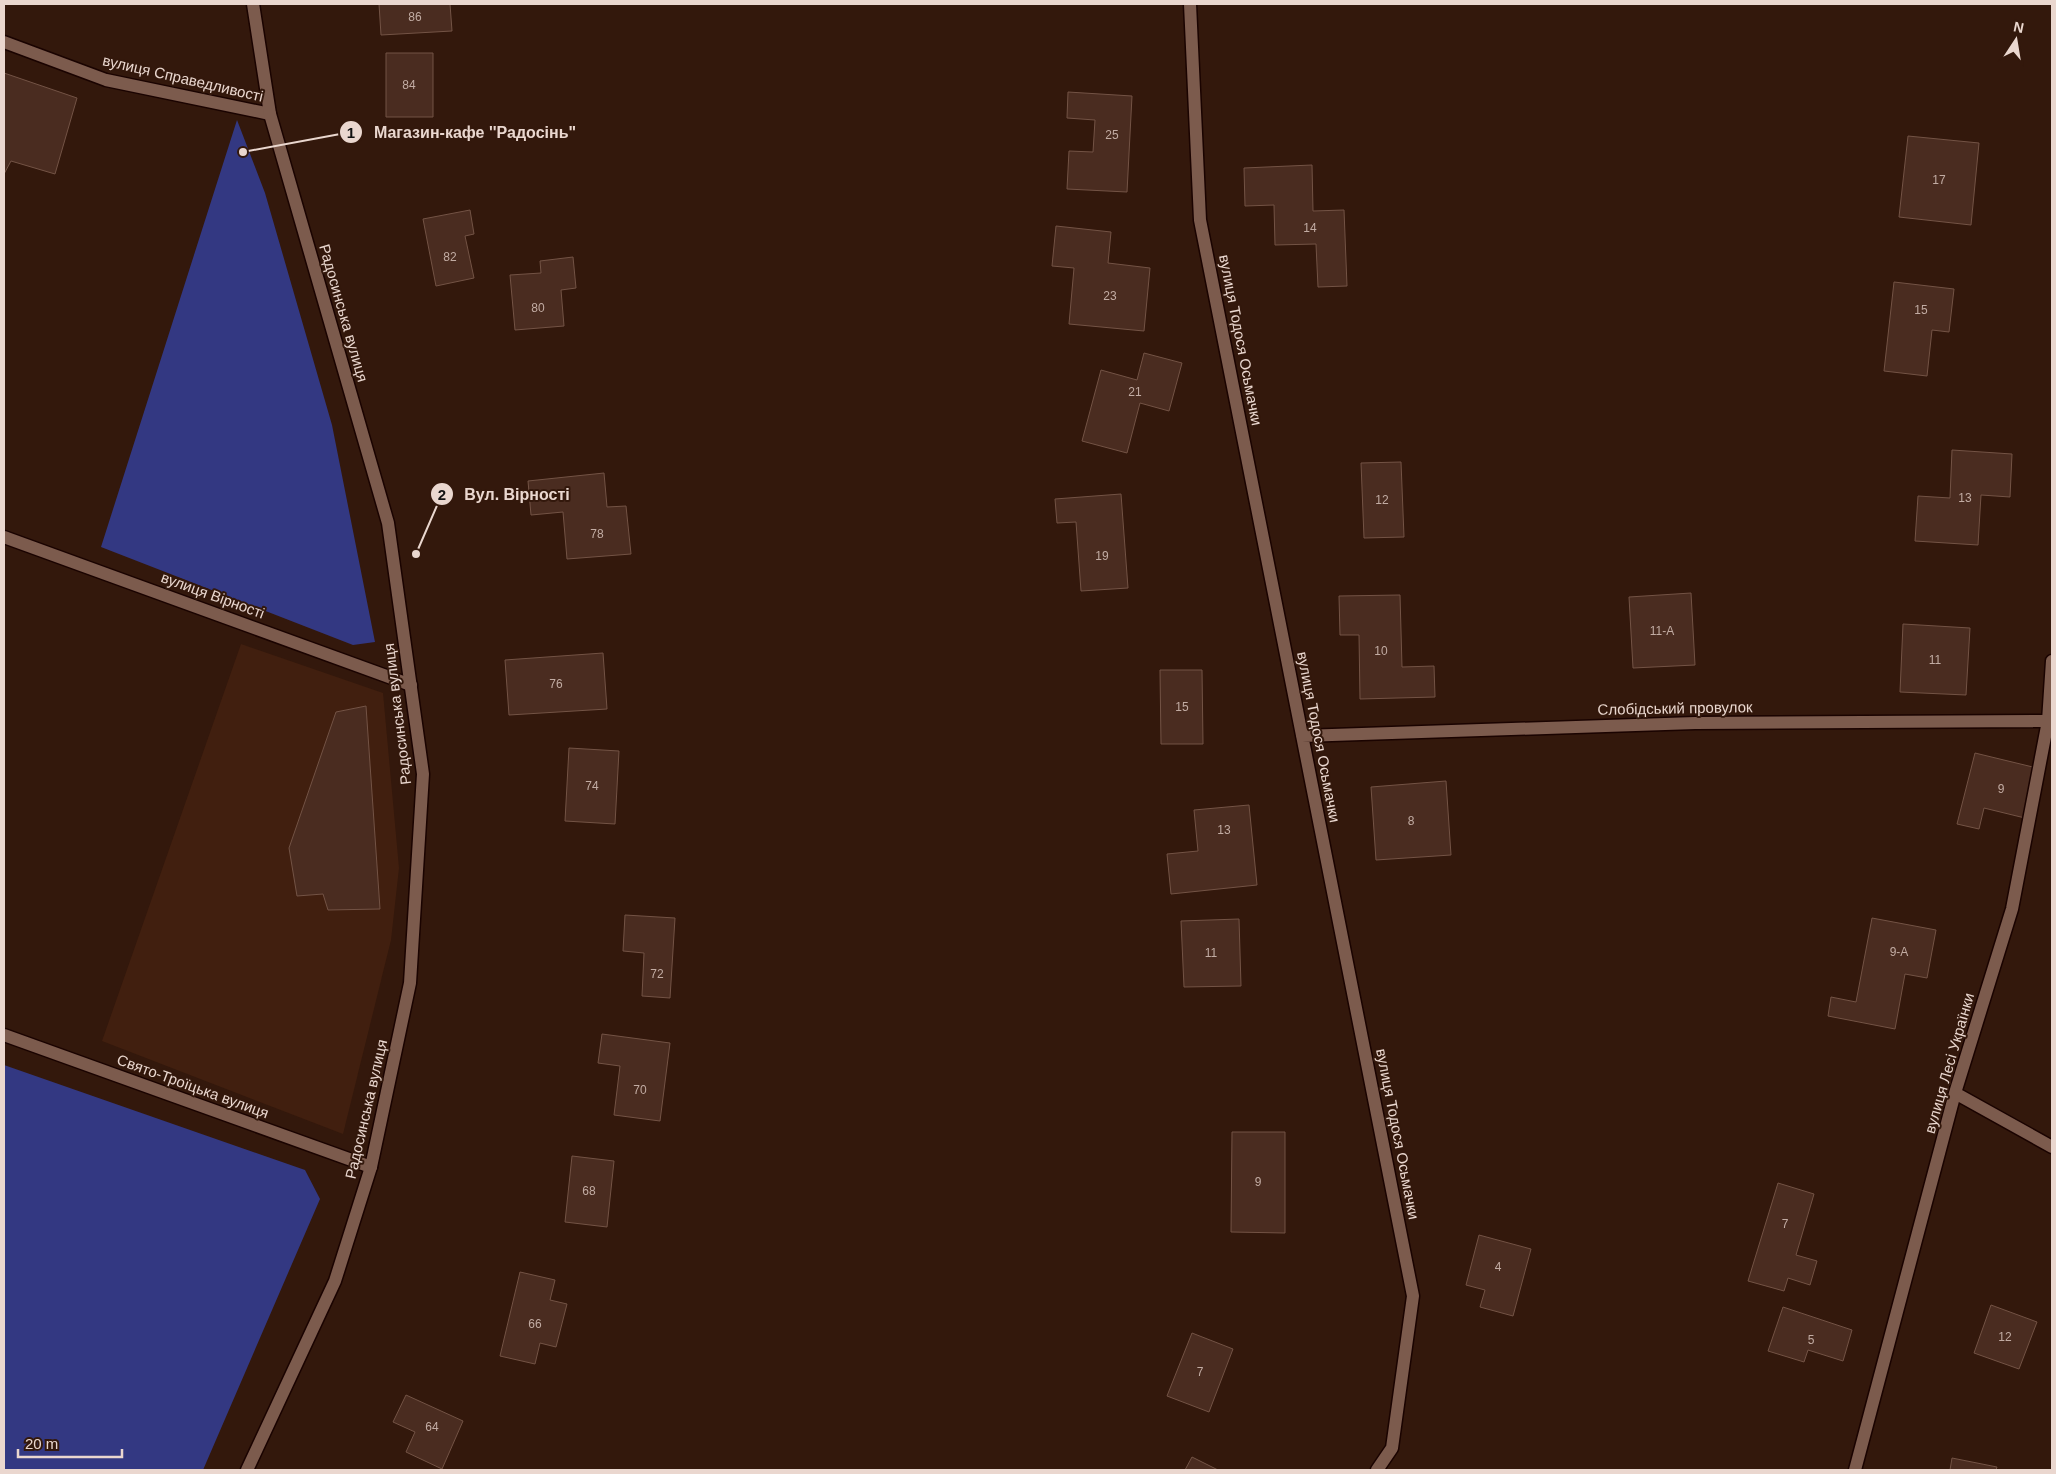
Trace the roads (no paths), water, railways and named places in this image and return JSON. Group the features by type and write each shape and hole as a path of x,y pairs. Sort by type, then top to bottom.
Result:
{"street":[{"name":"Радосинська вулиця","path":"247,1470 335,1281 371,1167 410,983 423,774 388,523 270,114 253,4"},
{"name":"вулиця Тодося Осьмачки","path":"1190,4 1200,220 1413,1296 1392,1448 1377,1470"},
{"name":"вулиця Справедливості","path":"4,42 106,80 270,114"},
{"name":"вулиця Вірності","path":"4,537 411,685"},
{"name":"вулиця Лесі Українки","path":"1855,1470 1955,1093 2012,909 2048,722 2052,660"},
{"name":"Слобідський провулок","path":"1302,736 1695,723 2048,722"},
{"name":"Свято-Троїцька вулиця","path":"4,1035 371,1167"},
{"path":"1955,1093 2052,1147"}],"place":[{"name":"Магазин-кафе ''Радосінь\"","path":"243,152"},
{"name":"Вул. Вірності","path":"416,554"}]}
